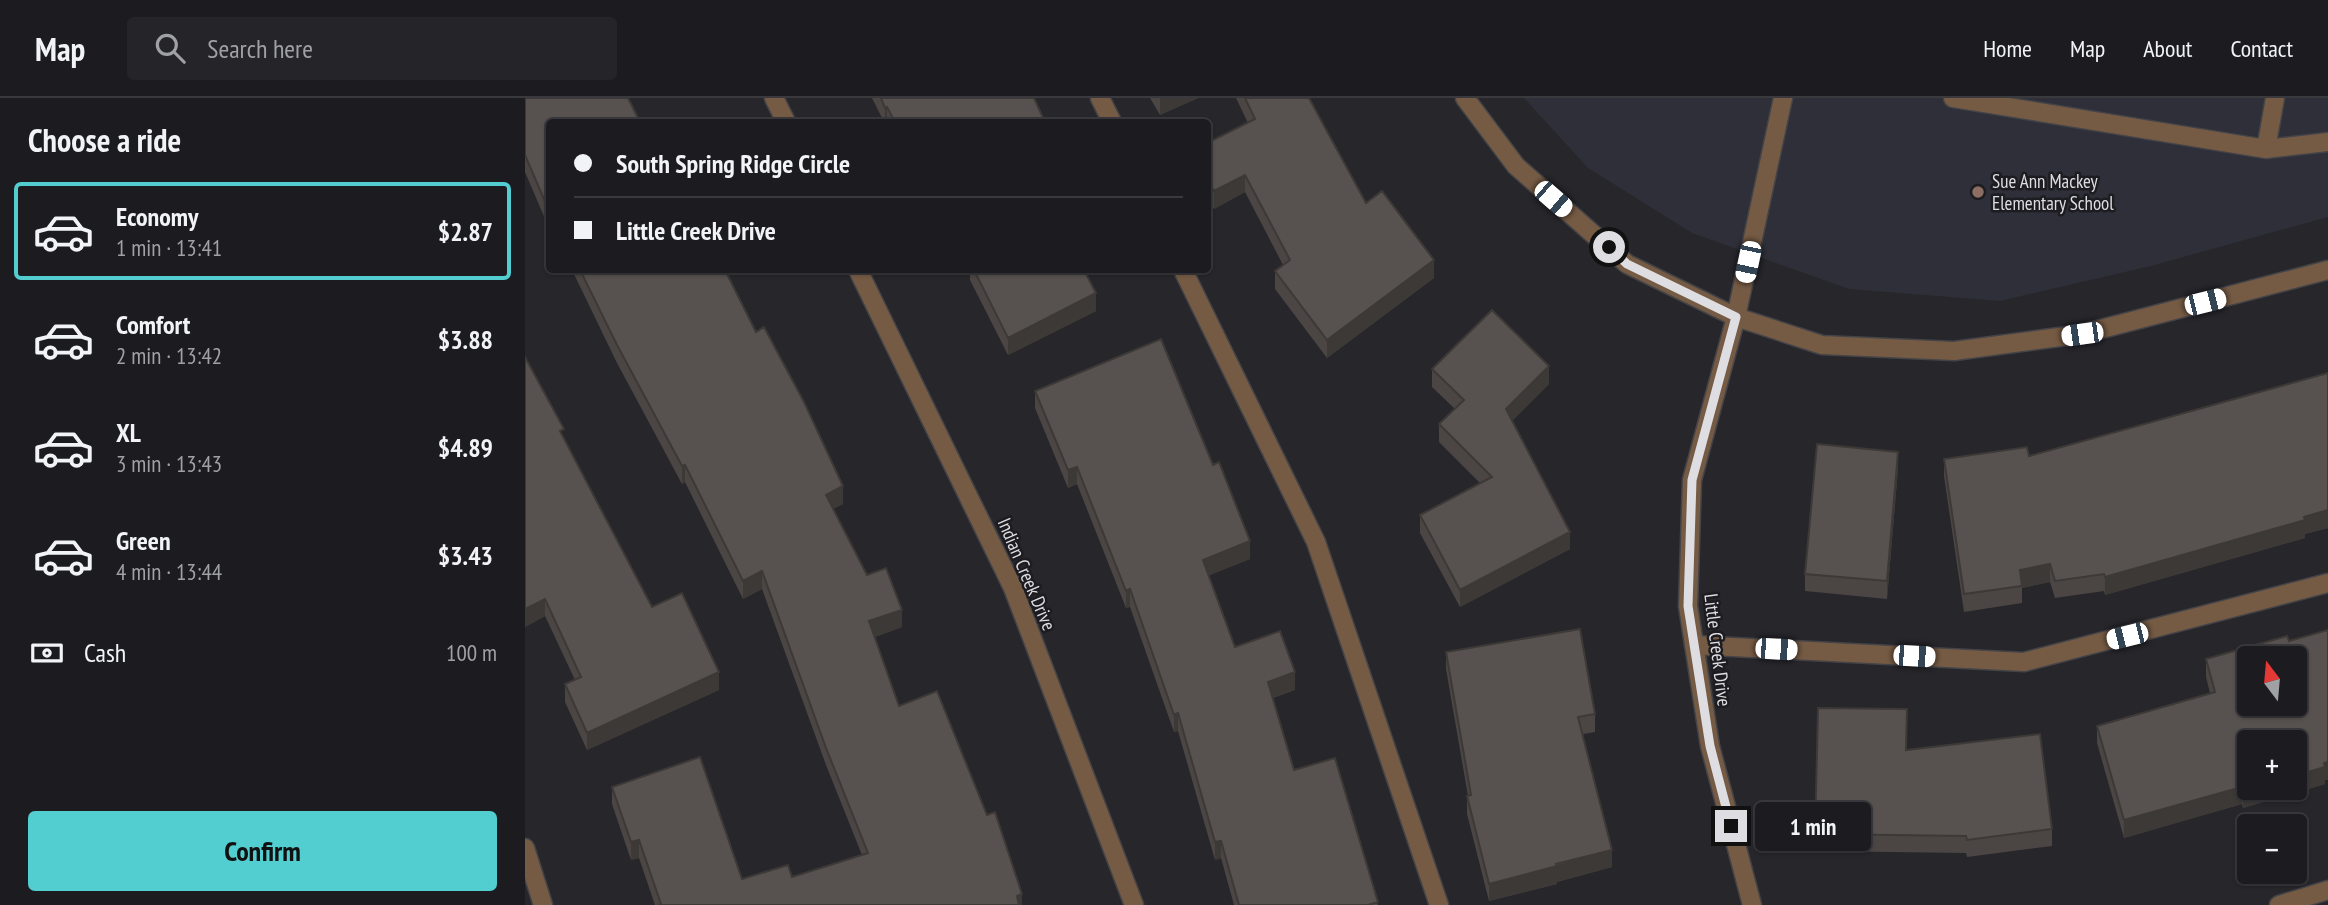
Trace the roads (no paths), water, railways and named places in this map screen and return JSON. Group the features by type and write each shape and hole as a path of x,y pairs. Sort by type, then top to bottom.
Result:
{"street":[{"path":"774,98 784,119"},
{"path":"1100,98 1110,119"},
{"path":"1465,98 1516,166 1627,264 1736,317 1822,345 1954,351 2082,334 2328,270"},
{"name":"Little Creek Drive","path":"1752,905 1710,746 1693,645 1688,606 1692,480 1736,317 1783,98"},
{"path":"1953,98 2266,149 2328,142"},
{"path":"2266,149 2275,98"},
{"name":"Indian Creek Drive","path":"859,273 1013,589 1134,905"},
{"path":"1184,273 1316,542 1439,905"},
{"path":"1693,645 2024,662 2328,583"},
{"path":"525,848 543,905"},
{"path":"2279,905 2328,890"}],"place":[{"name":"Sue Ann Mackey Elementary School","path":"1978,192"}]}
